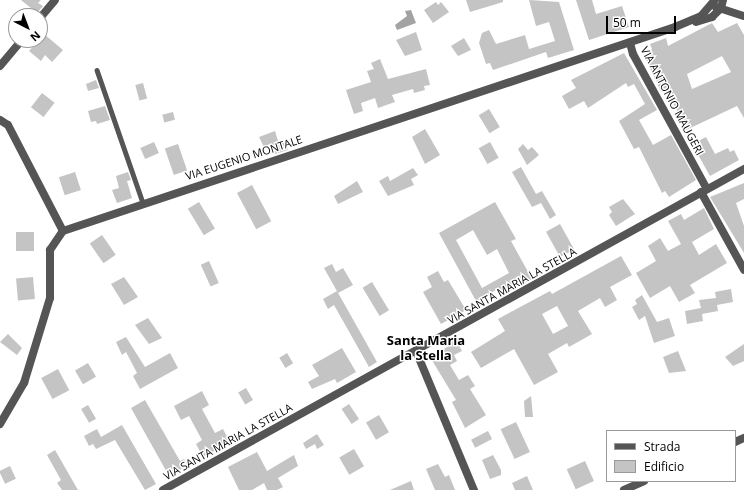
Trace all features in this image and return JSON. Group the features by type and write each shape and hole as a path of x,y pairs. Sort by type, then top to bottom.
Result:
{"street":[{"path":"48,8 55,0"},
{"path":"714,2 722,4 744,16"},
{"name":"VIA ANTONIO MAUGERI","path":"714,2 701,16 630,43 633,54 744,270"},
{"name":"VIA ANTONIO MAUGERI","path":"675,27 705,20 722,4"},
{"name":"VIA EUGENIO MONTALE","path":"63,231 143,203 630,43"},
{"path":"0,66 15,48"},
{"path":"0,120 8,125 63,231 50,250 50,298 24,383 0,424"},
{"name":"VIA SANTA MARIA LA STELLA","path":"163,490 744,169"},
{"path":"416,351 474,490"},
{"path":"624,490 642,482"}],"lane":[{"path":"96,70 143,203"}],"shaded area":[{"path":"411,10 416,23 397,30 395,25 407,16 405,11"}],"building":[{"path":"21,0 41,0 38,3 43,6 41,8 31,8"},
{"path":"466,0 503,0 503,2 470,12"},
{"path":"529,0 559,2 574,50 548,58 546,52 493,70 490,63 486,64 479,43 482,33 489,30 496,44 525,35 529,49 555,41 549,22 536,26"},
{"path":"576,0 592,0 596,14 622,6 629,27 589,40"},
{"path":"436,2 438,5 441,2 449,12 433,23 424,10"},
{"path":"712,23 718,32 737,23 744,35 744,118 737,106 686,130 667,90 661,92 644,55 652,49 650,44 666,38 668,46","holes":["722,56 731,72 692,89 687,74"]},
{"path":"416,32 422,50 405,56 396,40"},
{"path":"48,37 63,50 52,62 45,55 41,61 29,51 32,48 48,48"},
{"path":"464,38 471,50 458,56 451,46"},
{"path":"624,53 657,110 639,120 653,145 671,135 696,180 669,197 665,191 662,193 639,147 634,149 619,121 645,104 634,84 628,87 626,83 588,108 584,101 569,109 562,96 576,88 571,80"},
{"path":"380,59 388,79 426,69 430,85 424,86 425,90 414,93 413,89 392,95 395,102 378,108 375,98 361,103 363,111 354,114 346,90 371,82 367,71 374,69 371,63"},
{"path":"96,80 99,88 88,91 86,84"},
{"path":"143,83 147,98 139,101 135,85"},
{"path":"42,93 55,103 44,117 31,107"},
{"path":"105,106 110,120 97,124 96,121 91,122 88,111"},
{"path":"489,109 500,127 490,133 479,115"},
{"path":"173,112 175,120 164,122 162,115"},
{"path":"425,129 440,155 425,164 412,137"},
{"path":"275,131 279,144 285,141 288,150 275,154 270,144 264,147 259,137"},
{"path":"706,137 715,154 728,148 730,152 734,150 739,160 710,176 692,144"},
{"path":"154,142 159,153 145,159 140,148"},
{"path":"490,142 499,158 487,164 479,148"},
{"path":"178,144 187,170 174,175 165,149"},
{"path":"523,144 528,150 532,147 539,155 527,165 518,149"},
{"path":"521,167 536,194 542,191 556,215 550,219 541,203 532,207 512,172"},
{"path":"413,168 418,175 411,179 414,185 388,196 379,181 388,176 390,181"},
{"path":"75,172 81,190 65,195 59,177"},
{"path":"128,172 131,180 127,181 132,198 117,203 112,190 119,188 116,176"},
{"path":"357,181 363,192 338,204 334,196"},
{"path":"744,183 744,199 736,203 744,226 744,253 710,197"},
{"path":"252,185 271,221 256,229 237,193"},
{"path":"623,199 635,214 616,226 609,215 612,212 609,207"},
{"path":"199,202 215,229 204,235 188,209"},
{"path":"495,202 516,239 511,241 532,279 502,295 498,289 476,301 439,233","holes":["473,230 487,255 497,249 509,273 482,288 456,240"]},
{"path":"704,208 714,229 692,242 699,255 716,244 727,263 690,285 695,293 679,302 670,286 650,298 636,273 656,261 648,246 660,238 668,251 681,244 668,221 681,214 684,220"},
{"path":"560,224 574,249 560,257 546,232"},
{"path":"16,232 34,232 34,251 16,251"},
{"path":"102,235 116,255 103,263 90,244"},
{"path":"621,256 632,275 610,287 617,300 605,307 600,298 578,311 592,334 569,347 567,343 548,354 558,372 534,385 514,349 481,368 471,352 505,331 498,319 550,291 552,294","holes":["557,306 568,326 553,334 542,314"]},
{"path":"209,261 219,283 211,287 201,265"},
{"path":"332,264 336,272 343,268 353,285 338,293 324,268"},
{"path":"438,271 444,282 448,280 466,310 441,324 423,292 432,287 427,277"},
{"path":"33,277 35,299 18,300 16,278"},
{"path":"124,277 138,297 124,305 111,284"},
{"path":"372,282 389,310 380,316 363,288"},
{"path":"731,289 733,302 717,305 718,311 702,314 703,321 687,324 685,311 701,308 699,300 716,298 715,292"},
{"path":"337,291 377,362 369,367 334,305 328,309 323,299"},
{"path":"642,295 657,322 669,318 675,336 654,343 645,316 639,320 632,307 637,304 635,300"},
{"path":"148,318 162,338 149,344 135,325"},
{"path":"8,334 22,348 17,355 0,342"},
{"path":"126,337 145,367 170,353 178,368 140,389 133,376 137,373 126,352 122,355 116,342"},
{"path":"455,338 462,351 454,355 457,361 450,365 459,380 468,375 475,386 470,389 486,415 465,428 452,402 456,400 430,357 449,346 447,342"},
{"path":"744,344 744,361 733,366 725,357"},
{"path":"342,348 356,372 337,383 335,379 312,389 308,382 319,376 312,365"},
{"path":"678,351 686,371 669,373 663,357"},
{"path":"287,353 293,363 285,368 279,358"},
{"path":"88,363 96,377 83,384 75,370"},
{"path":"58,369 69,390 52,399 41,378"},
{"path":"246,388 253,400 245,405 238,392"},
{"path":"202,391 209,405 202,409 215,433 223,429 230,442 203,457 196,444 202,440 189,416 181,420 174,406"},
{"path":"531,396 533,417 525,417 524,401"},
{"path":"145,400 180,461 184,459 188,465 169,476 131,408"},
{"path":"349,404 359,419 352,424 342,409"},
{"path":"88,405 96,419 89,423 81,409"},
{"path":"379,415 389,432 376,440 366,422"},
{"path":"516,422 530,452 515,459 501,429"},
{"path":"122,425 156,484 145,490 115,440 96,449 93,444 89,446 84,436 97,429 101,437"},
{"path":"488,431 492,439 475,448 471,440"},
{"path":"317,434 324,445 317,449 315,444 306,449 303,443"},
{"path":"354,449 364,466 349,475 339,458"},
{"path":"55,450 78,490 62,490 57,483 61,480 47,455"},
{"path":"257,452 267,471 294,455 298,466 278,478 283,487 277,490 267,490 264,483 252,490 239,490 228,467"},
{"path":"493,455 501,470 501,475 490,479 482,460"},
{"path":"585,461 594,481 576,489 567,469"},
{"path":"438,464 445,477 449,475 455,490 435,490 426,469"},
{"path":"10,466 16,479 5,484 0,471"},
{"path":"527,476 533,490 515,490 512,483"},
{"path":"411,481 414,490 390,490"}],"district":[{"name":"Santa Maria la Stella","path":"426,348"}]}
